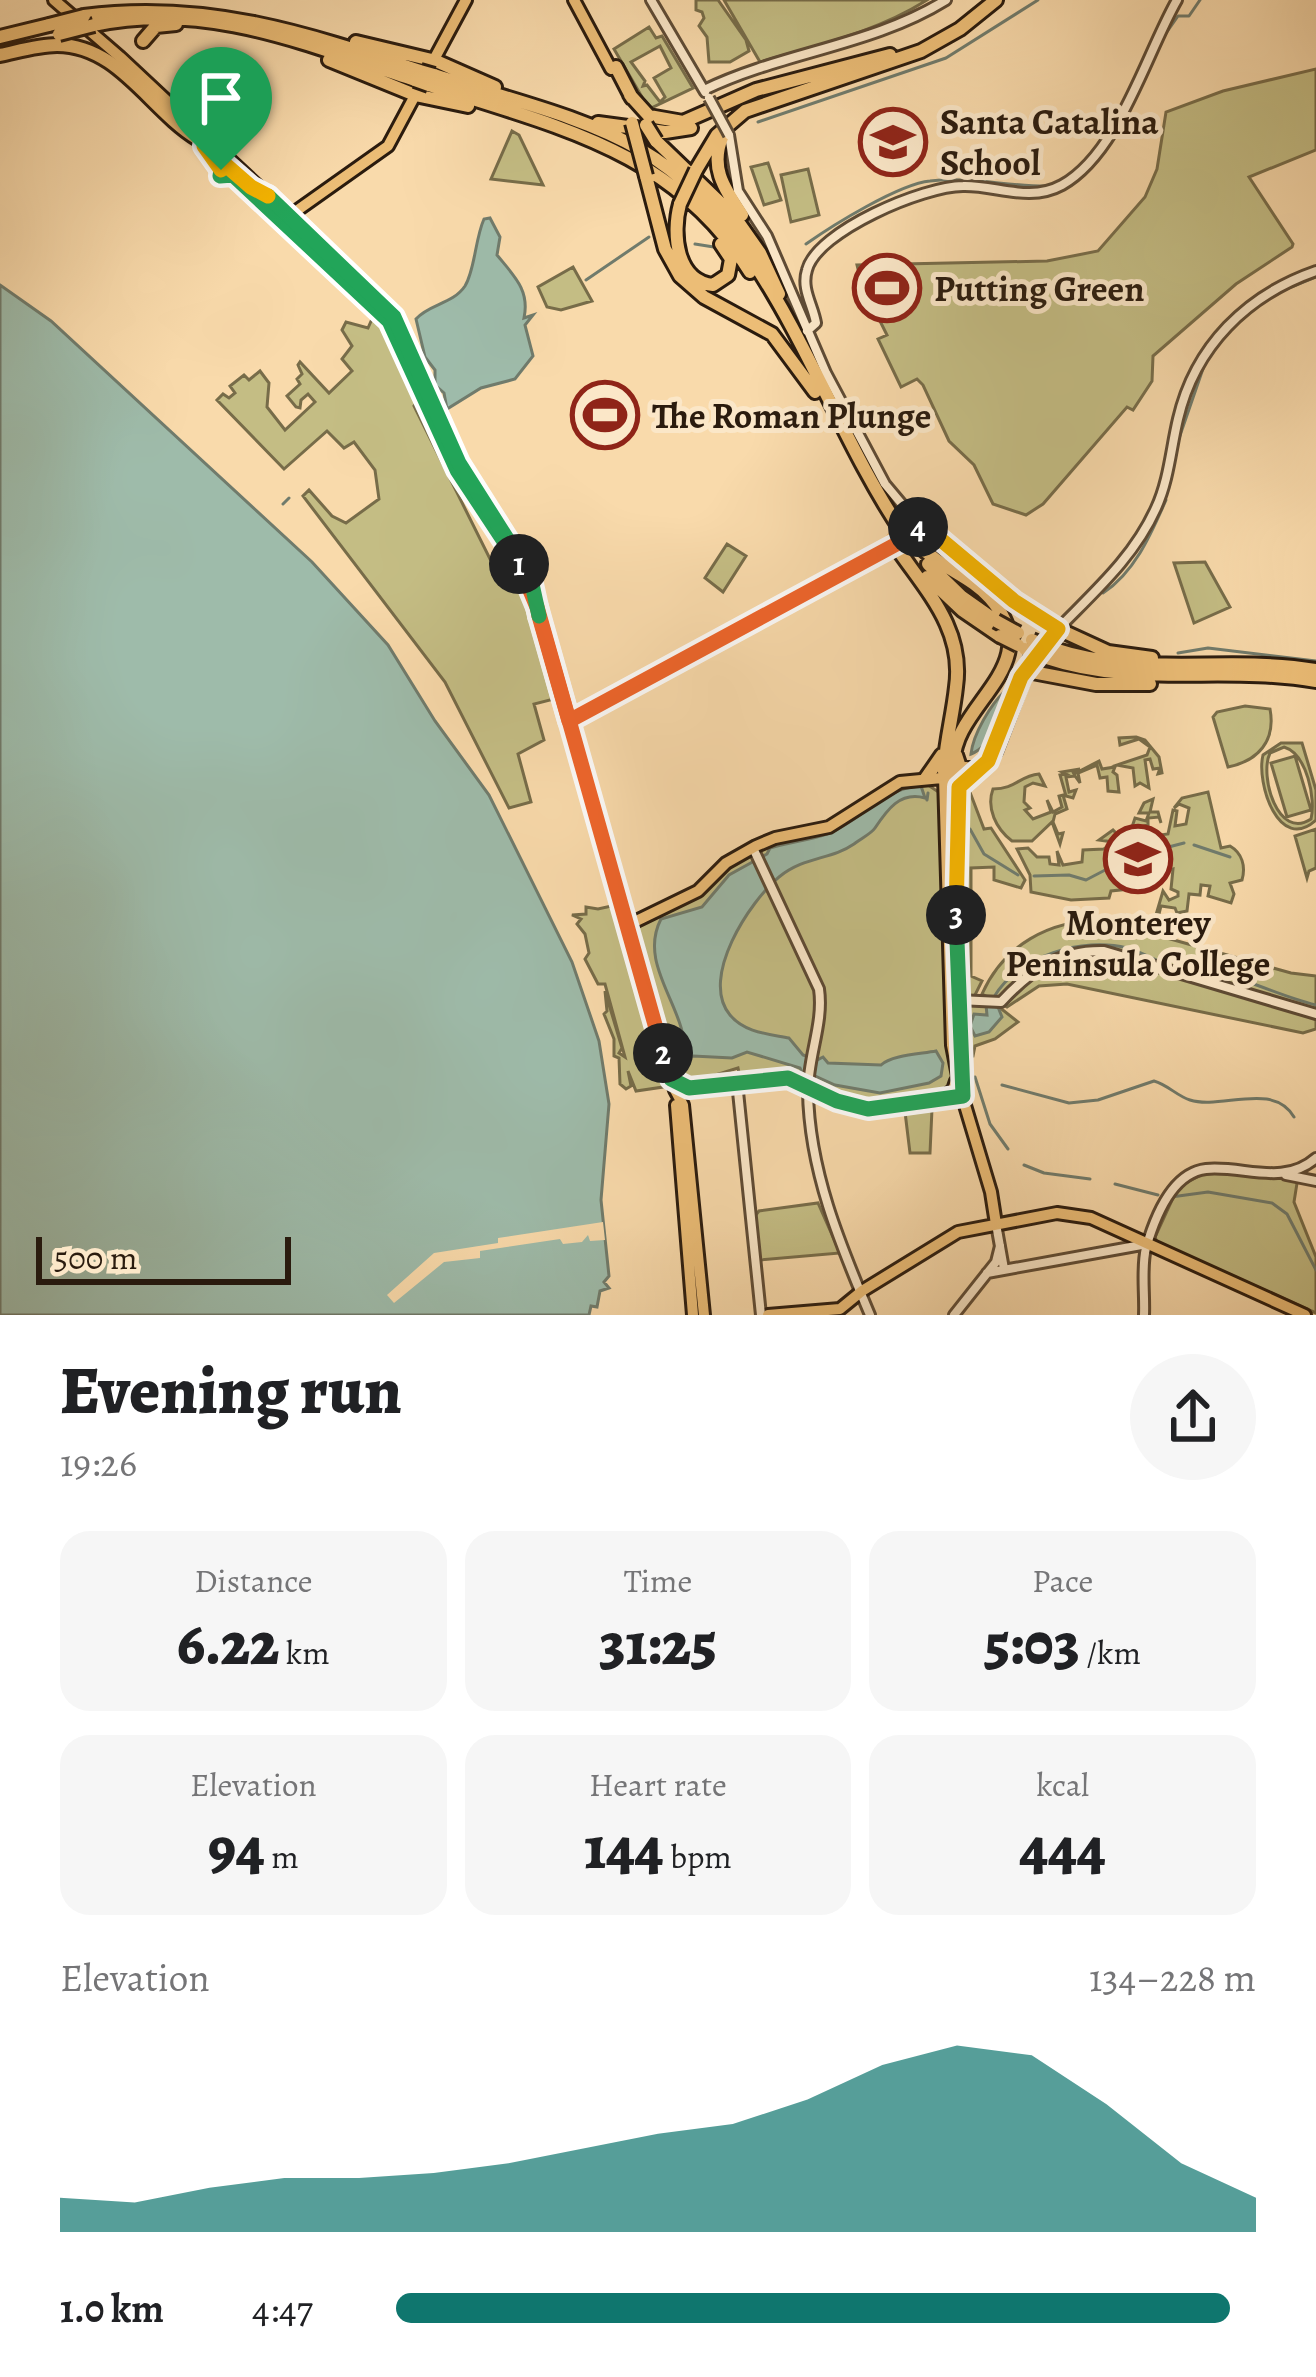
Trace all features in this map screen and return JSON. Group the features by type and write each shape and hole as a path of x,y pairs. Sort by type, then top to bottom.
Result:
{"highway":[{"path":"90,24 125,0"},
{"path":"215,0 646,153 688,183 715,208 747,251 878,494 945,596 1000,636 1050,653 1132,666 1316,670"},
{"path":"727,308 698,288 678,260 672,232 679,203 717,130 750,104 896,53 944,31 986,0"},
{"path":"695,169 722,130 760,105 921,51 960,29 996,0"},
{"path":"90,24 139,6 190,5 288,27"},
{"path":"0,37 176,16 252,27 559,120 612,147 697,206 740,256 882,512 945,582 996,621 1050,653"},
{"path":"143,41 162,25 252,27"},
{"path":"0,51 54,29"},
{"path":"0,51 69,46 109,61 201,142"},
{"path":"613,68 649,116 678,123 749,92 896,53"},
{"path":"613,68 639,124 729,211 768,270"},
{"path":"559,120 680,131 706,122 754,93 789,81"},
{"path":"630,95 664,245 675,269 700,295 760,325 782,343 825,408"},
{"path":"760,105 725,132 717,166 723,186 757,240 818,382"},
{"path":"648,173 728,253 731,268 720,283 703,284 685,266 676,236 679,203"},
{"path":"906,538 987,595 1006,626 1008,645 1002,674 926,778"},
{"path":"906,538 955,645 958,675 948,777"},
{"path":"1058,629 1122,656 1316,681"},
{"path":"1027,670 1119,685 1227,670"},
{"path":"952,742 959,766 982,765"}],"main road":[{"path":"44,0 61,3 90,24 126,66 260,188 286,219"},
{"path":"286,219 388,146 466,0"},
{"path":"578,0 613,68"},
{"path":"61,3 229,170 379,309 394,328 457,470 519,563 537,607 626,926 680,1086 699,1315"},
{"path":"126,66 143,41"},
{"path":"229,170 260,188"},
{"path":"963,1096 954,1005 959,787 1003,737 1027,670 1058,629"},
{"path":"626,926 698,891 726,863 755,854 775,838 825,829 900,782 948,777 982,765"},
{"path":"941,1099 953,1090 956,1072 945,801 948,777"},
{"path":"948,777 955,871"},
{"path":"926,778 940,788 945,801"},
{"path":"954,1005 972,999"},
{"path":"956,1072 996,1224"},
{"path":"680,1086 699,1315"},
{"path":"764,1315 840,1309 952,1235 1068,1213 1091,1218 1305,1315"}],"street":[{"path":"651,0 729,136 737,188 767,236 906,538"},
{"path":"706,94 753,68 892,27 946,0"},
{"path":"807,331 816,323 806,292 808,267 823,244 840,234 902,202 940,189 965,186 1028,193 1049,190 1072,177 1115,124 1178,0"},
{"path":"569,721 926,528 1014,601 1058,629 1141,538 1163,491 1184,396 1208,350 1262,296 1316,271"},
{"path":"937,520 940,540"},
{"path":"755,854 819,988 809,1081 824,1202 870,1315"},
{"path":"954,1005 972,999 1001,1002 1038,966 1079,952 1104,951 1316,1014"},
{"path":"680,1086 778,1078 809,1081 827,1095 868,1109 963,1096"},
{"path":"737,1082 764,1315"},
{"path":"810,1104 815,1097 827,1095"},
{"path":"1278,1174 1316,1159"},
{"path":"1144,1315 1147,1244 1168,1195 1212,1170 1316,1180 1312,1168 1316,1159"},
{"path":"996,1224 1004,1269"},
{"path":"987,1273 1147,1244"},
{"path":"954,1315 997,1260 1000,1246"}],"shaded area":[{"path":"696,0 718,0 749,51 730,62 709,62 707,37 699,26 704,18 696,10"},
{"path":"724,0 927,0 867,29 760,62"},
{"path":"649,27 656,38 662,36 693,88 649,109 614,49","holes":["660,46 671,68 654,78 665,97 660,102 643,86 645,81 631,62"]},
{"path":"1316,69 1316,150 1249,177 1292,247 1236,284 1153,356 1152,381 1133,410 1127,407 1043,504 1026,515 993,504 974,465 949,441 923,385 917,379 901,387 878,339 887,335 857,265 1047,261 1098,251 1145,197 1157,169 1166,112 1223,91"},
{"path":"512,131 519,135 543,185 491,179"},
{"path":"768,163 781,200 764,205 751,167"},
{"path":"808,169 819,215 791,222 781,175"},
{"path":"490,218 500,237 497,255 523,291 524,318 533,315 525,325 533,356 515,379 481,388 447,409 444,393 435,385 435,370 425,357 416,319 465,286 481,227"},
{"path":"573,267 592,301 561,310 547,307 538,287"},
{"path":"0,285 51,321 312,562 388,645 489,795 572,962 599,1041 609,1104 601,1200 609,1276 604,1282 609,1288 600,1291 597,1307 591,1306 589,1315 0,1315"},
{"path":"376,310 399,341 422,396 414,406 490,559 507,549 537,621 558,698 534,704 544,740 518,754 531,802 509,808 445,682 303,496 309,490 332,516 346,523 379,499 375,470 354,442 344,448 327,431 284,469 217,400 235,393 230,386 244,375 249,380 260,371 269,383 267,407 285,430 315,402 308,394 300,408 287,396 300,384 300,362 329,393 352,371 342,359 352,346 342,330 346,322 368,328"},
{"path":"727,544 746,556 723,592 705,578"},
{"path":"1205,562 1230,607 1194,623 1174,563"},
{"path":"1005,691 997,727 971,754 984,720"},
{"path":"1245,706 1270,709 1270,731 1256,754 1228,767 1213,717"},
{"path":"1136,737 1145,740 1159,757 1162,773 1158,774 1160,768 1153,769 1150,759 1145,760 1149,788 1140,783 1135,786 1133,768 1117,765 1147,755 1150,747 1139,739 1120,745 1119,738"},
{"path":"1281,743 1302,743 1316,790 1316,820 1303,828 1281,822 1267,797 1263,755","holes":["1284,747 1304,768 1312,800 1311,819 1299,823 1281,814 1267,776 1270,753"]},
{"path":"1295,756 1311,810 1287,817 1271,763"},
{"path":"1099,761 1102,769 1115,767 1119,792 1108,791 1107,777 1100,778 1097,765 1078,773 1080,783 1075,776 1066,777 1069,792 1076,790 1073,798 1066,796 1060,775 1066,774 1062,772 1080,769 1074,774"},
{"path":"1039,774 1045,786 1025,787 1024,802 1030,808 1025,810 1033,819 1051,812 1047,800 1053,812 1062,807 1059,796 1063,795 1067,809 1055,814 1053,822 1058,834 1063,833 1060,844 1052,822 1032,841 1012,841 992,811 993,789"},
{"path":"925,783 940,793 953,1081 942,1094 870,1104 844,1099 793,1076 740,1077 738,1068 715,1075 715,1080 681,1081 633,928 764,845 814,835 900,786"},
{"path":"964,785 984,829 991,828 1025,880 1021,888 994,880 994,867 971,868 971,976 982,981 974,997 965,996 962,988 960,788"},
{"path":"921,786 925,798 901,800 854,844 798,865 767,888 732,941 720,981 722,999 736,1021 758,1032 789,1038 803,1055 823,1057 828,1063 881,1065 936,1051 943,1063 941,1076 880,1093 804,1077 800,1068 747,1052 732,1058 684,1059 680,1024 655,954 661,919 702,907 729,875 770,848 827,834 883,798"},
{"path":"1208,792 1221,848 1234,849 1243,865 1242,880 1230,883 1231,903 1208,896 1210,886 1201,885 1200,895 1189,894 1187,911 1177,913 1175,908 1161,906 1156,926 1170,927 1167,931 1124,921 1126,915 1153,925 1163,891 1169,900 1178,896 1171,889 1173,869 1165,871 1164,880 1162,874 1154,873 1148,879 1150,889 1142,887 1147,880 1130,889 1111,891 1109,898 1071,900 1031,892 1030,875 1017,849 1028,848 1037,857 1049,857 1050,864 1059,865 1057,851 1063,865 1082,862 1083,850 1104,849 1113,842 1099,840 1113,830 1120,837 1129,836 1135,818 1146,821 1149,813 1139,813 1153,799 1150,812 1158,812 1161,823 1159,817 1148,818 1141,835 1160,843 1160,835 1168,834 1173,810 1177,811 1175,826 1186,824 1189,808 1179,804 1174,808 1182,798"},
{"path":"1316,829 1316,868 1307,878 1295,836"},
{"path":"616,905 666,1082 663,1087 636,1091 628,1071 631,1086 626,1089 620,1084 619,1058 614,1056 614,1039 604,1014 605,991 622,1048 619,1053 625,1057 605,984 598,984 585,959 589,953 577,924 581,919 572,915 586,914 586,907"},
{"path":"1103,920 1316,976 1316,1029 1303,1033 1067,984 1039,986 1007,1007 982,994 1003,962 1030,939 1064,925"},
{"path":"994,1003 1018,1022 995,1039 975,1046 973,1056 965,1056 964,1007"},
{"path":"986,1005 998,1007 1002,1017 989,1032 975,1036 970,1026 974,1014 987,1015"},
{"path":"932,1109 930,1153 910,1153 905,1112"},
{"path":"1209,1171 1298,1177 1294,1202 1316,1257 1316,1313 1157,1242 1155,1237 1178,1187"},
{"path":"818,1203 840,1253 760,1260 755,1216 759,1211"}],"pier":[{"path":"603,1222 605,1240 590,1241 588,1235 582,1242 563,1244 560,1239 480,1251 480,1258 444,1262 394,1303 387,1295 434,1253"}],"waterway":[{"path":"758,122 946,58 1038,0"},
{"path":"1162,39 1178,16 1189,16 1200,0"},
{"path":"806,244 867,206 917,184 960,180 1050,186"},
{"path":"586,280 649,237"},
{"path":"695,244 720,248"},
{"path":"1279,292 1316,277"},
{"path":"1227,333 1246,316"},
{"path":"1176,447 1206,360"},
{"path":"283,504 289,498"},
{"path":"1103,593 1133,563 1166,500"},
{"path":"1178,653 1208,648 1316,661"},
{"path":"1005,691 1024,661"},
{"path":"927,800 928,793"},
{"path":"970,829 984,854 1018,875"},
{"path":"1034,876 1069,875 1086,880 1130,857 1184,843"},
{"path":"1194,845 1230,857"},
{"path":"994,997 1005,982 1035,960 1072,948 1110,945 1316,1005"},
{"path":"968,1041 971,1033"},
{"path":"975,1077 990,1124 1008,1149"},
{"path":"1002,1085 1069,1103 1098,1100 1154,1081 1203,1102 1273,1101 1294,1117"},
{"path":"1024,1165 1044,1173 1090,1179"},
{"path":"1115,1184 1158,1195"},
{"path":"1171,1197 1208,1192 1272,1203 1287,1214 1316,1270"}],"place":[{"name":"Santa Catalina School","path":"893,142"},
{"name":"Putting Green","path":"887,288"},
{"name":"The Roman Plunge","path":"605,415"},
{"name":"Monterey Peninsula College","path":"1138,859"}],"route":[{"path":"204,146 251,187 260,188 385,305 399,325 464,473 530,575 569,721 915,534 915,518 970,567 1058,629 1021,677 988,761 959,787 955,871 963,1096 868,1109 837,1101 788,1078 689,1088 671,1079 626,926 537,607 522,570 457,470 389,321 233,175 220,176 221,170 204,146"}]}
